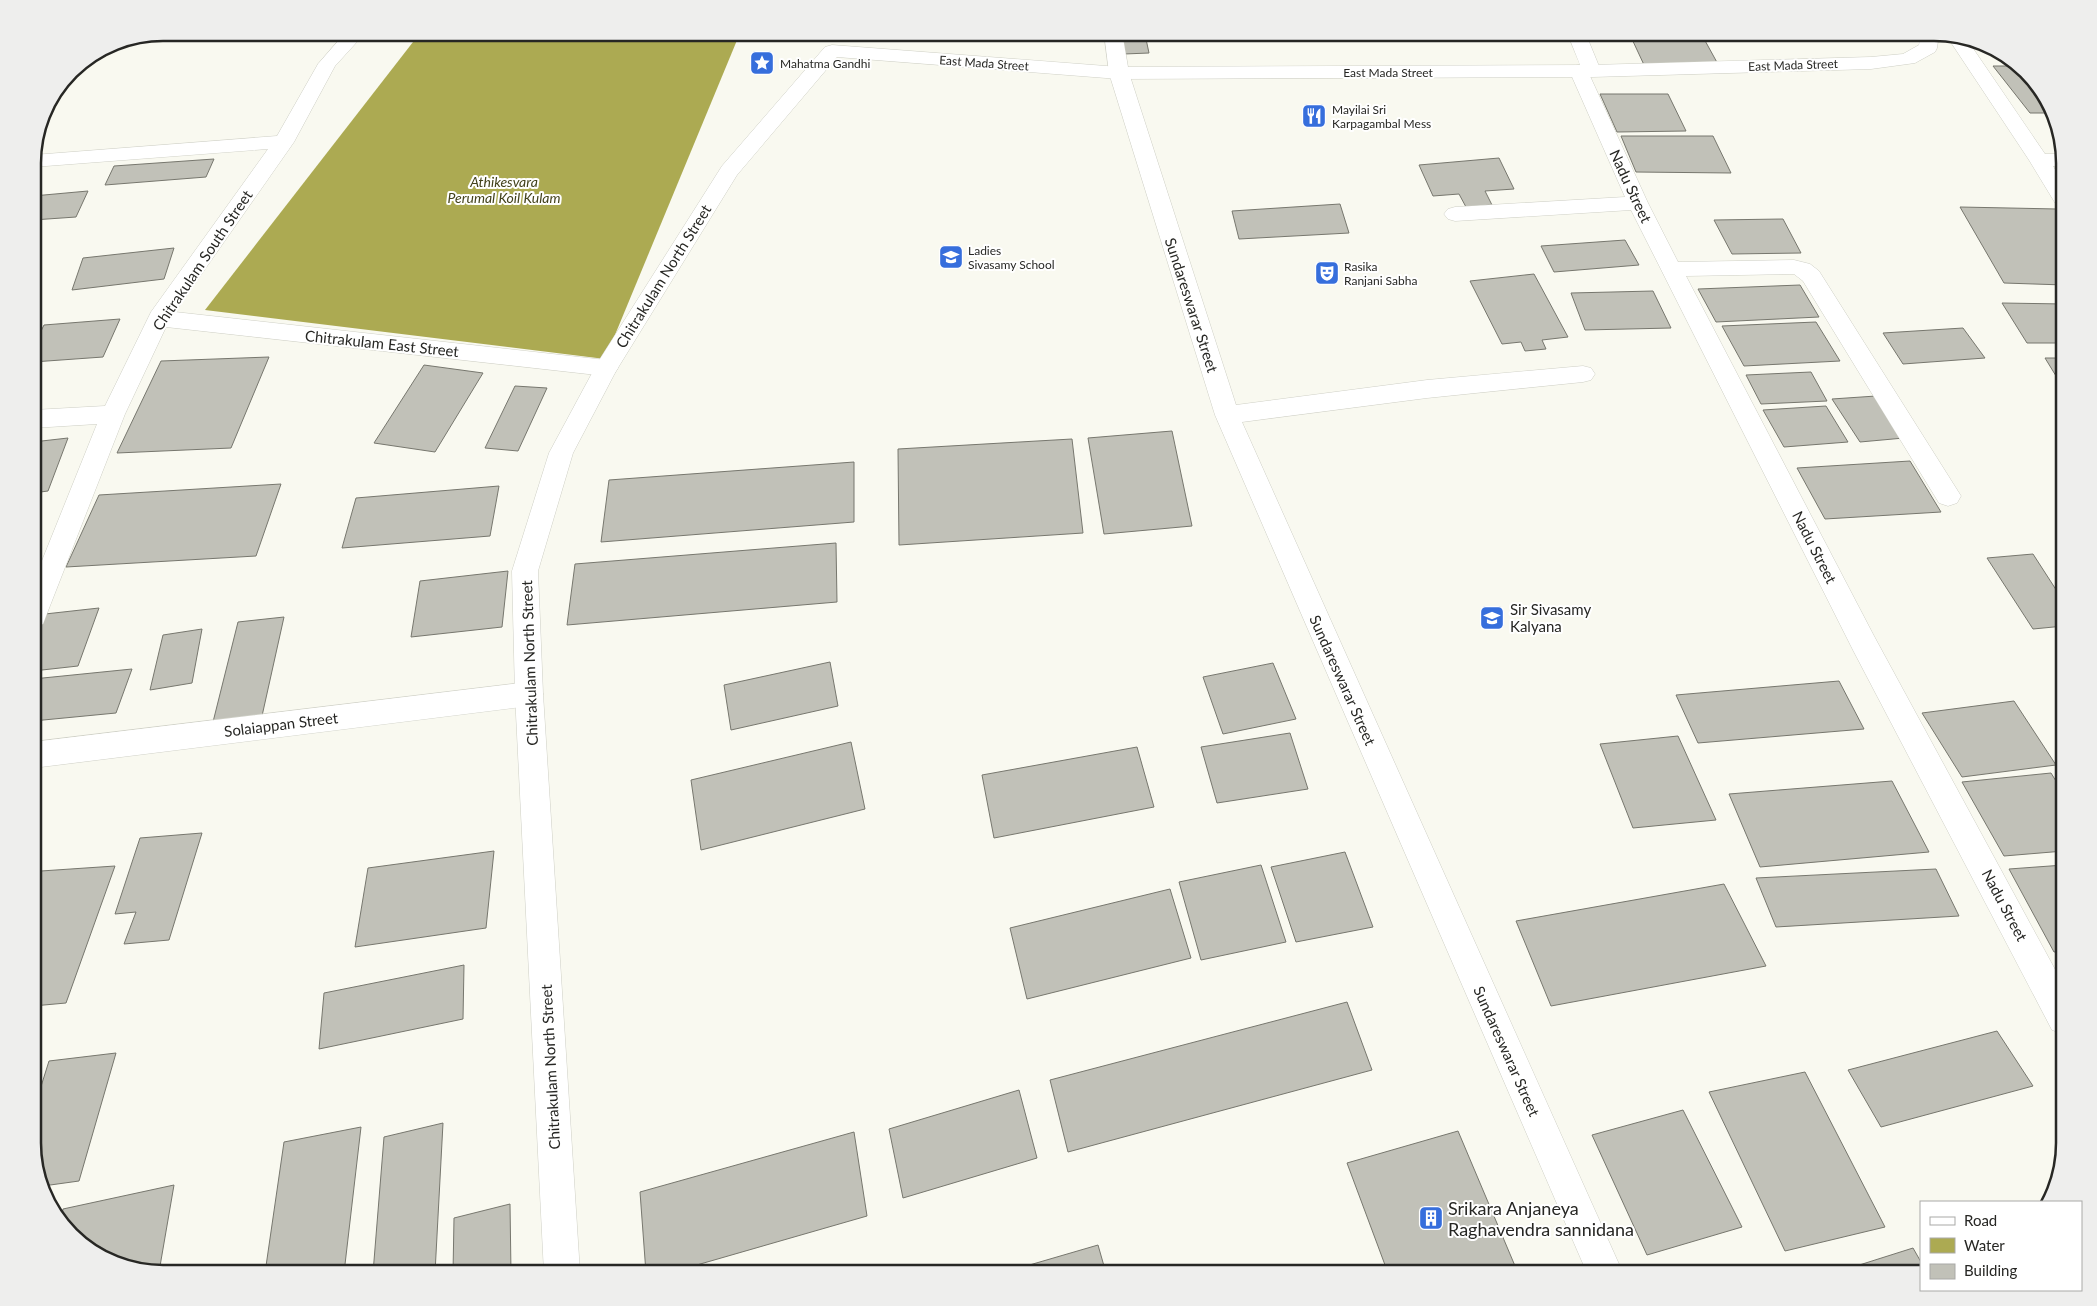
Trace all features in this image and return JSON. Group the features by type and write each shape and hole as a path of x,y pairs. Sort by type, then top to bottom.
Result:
{"street":[{"name":"Chitrakulam South Street","path":"42,593 113,414 159,318 284,142 327,64 349,41"},
{"name":"Sundareswarar Street","path":"1114,41 1119,73 1227,415 1601,1265"},
{"name":"Nadu Street","path":"1578,41 1585,71 1638,203 1864,644 2056,1003"},
{"name":"East Mada Street","path":"834,42 1119,73 1585,71 1889,61 1908,59 1928,48 1930,41"},
{"name":"Chitrakulam North Street","path":"561,1265 529,694 525,571 561,453 606,368 729,171 834,42"},
{"path":"1962,45 2040,160 2056,187"},
{"path":"42,160 284,142"},
{"path":"2040,160 2056,160"},
{"path":"1454,214 1638,203"},
{"path":"1671,269 1794,267 1807,272 1818,286 1948,496"},
{"name":"Chitrakulam East Street","path":"159,318 606,368"},
{"path":"1227,415 1427,389 1583,374"},
{"path":"42,418 113,414"},
{"name":"Solaiappan Street","path":"42,754 529,694"}],"water":[{"name":"Athikesvara Perumal Koil Kulam","path":"414,41 737,41 605,359 205,310"}],"building":[{"path":"1122,41 1146,41 1149,53 1124,54"},
{"path":"1633,41 1705,41 1719,66 1645,67"},
{"path":"1993,66 2006,66 2020,77 2030,89 2044,113 2030,113"},
{"path":"1600,94 1668,94 1686,131 1617,132"},
{"path":"1621,136 1713,136 1731,173 1636,172"},
{"path":"1499,158 1514,189 1485,191 1492,205 1466,207 1459,194 1433,196 1419,165"},
{"path":"214,159 206,177 105,185 114,166"},
{"path":"88,191 76,217 42,219 42,195"},
{"path":"1340,204 1349,233 1239,239 1232,211"},
{"path":"1960,207 2056,209 2056,285 2004,283"},
{"path":"1783,219 1801,253 1732,254 1714,220"},
{"path":"1625,240 1639,265 1554,272 1541,246"},
{"path":"174,248 164,279 72,290 83,258"},
{"path":"1534,274 1568,337 1542,340 1546,349 1525,351 1521,342 1502,344 1470,281"},
{"path":"1800,285 1819,317 1716,322 1698,289"},
{"path":"1653,291 1671,328 1585,330 1571,293"},
{"path":"2002,303 2056,304 2056,343 2027,343"},
{"path":"120,319 103,357 42,361 42,329 44,325"},
{"path":"1816,322 1840,361 1744,366 1722,326"},
{"path":"1963,328 1985,358 1903,364 1883,333"},
{"path":"269,357 231,448 117,453 161,361"},
{"path":"2045,358 2056,358 2056,376"},
{"path":"424,365 483,373 435,452 374,443"},
{"path":"1811,372 1827,401 1761,404 1746,375"},
{"path":"515,386 547,388 518,451 485,448"},
{"path":"1876,396 1904,438 1860,442 1832,399"},
{"path":"1826,406 1848,442 1784,447 1763,410"},
{"path":"1172,431 1192,526 1104,534 1088,438"},
{"path":"68,438 48,491 42,492 42,441"},
{"path":"1072,439 1083,533 899,545 898,449"},
{"path":"1910,461 1941,512 1825,519 1797,468"},
{"path":"854,462 854,522 601,542 609,480"},
{"path":"281,484 256,556 66,567 99,495"},
{"path":"499,486 490,536 342,548 356,498"},
{"path":"836,543 837,602 567,625 575,564"},
{"path":"2033,554 2056,590 2056,627 2033,629 1987,558"},
{"path":"508,571 502,627 411,637 420,581"},
{"path":"99,608 78,666 42,670 42,622 45,614"},
{"path":"284,617 262,716 213,722 238,622"},
{"path":"202,629 192,683 150,690 163,635"},
{"path":"830,662 838,706 731,730 724,685"},
{"path":"1273,663 1296,719 1223,734 1203,677"},
{"path":"132,669 116,713 42,720 42,678"},
{"path":"1839,681 1864,729 1698,743 1676,695"},
{"path":"2014,701 2056,765 1962,777 1922,713"},
{"path":"1290,733 1308,789 1217,803 1201,747"},
{"path":"1678,736 1716,820 1633,828 1600,744"},
{"path":"851,742 865,809 701,850 691,780"},
{"path":"1137,747 1154,807 994,838 982,775"},
{"path":"2051,773 2056,781 2056,852 2004,856 1962,782"},
{"path":"1892,781 1929,852 1760,867 1729,794"},
{"path":"202,833 169,940 124,944 136,912 115,914 140,838"},
{"path":"494,851 486,928 355,947 368,868"},
{"path":"1345,852 1373,927 1296,942 1271,867"},
{"path":"1261,865 1286,942 1201,960 1179,882"},
{"path":"115,866 66,1003 42,1005 42,871"},
{"path":"2056,866 2056,952 2054,952 2009,869"},
{"path":"1936,869 1959,916 1776,927 1756,878"},
{"path":"1724,884 1766,966 1551,1006 1516,921"},
{"path":"1170,889 1191,958 1027,999 1010,928"},
{"path":"464,965 463,1019 319,1049 324,993"},
{"path":"1347,1002 1372,1070 1068,1152 1050,1080"},
{"path":"1997,1031 2033,1086 1881,1127 1848,1070"},
{"path":"116,1053 79,1181 49,1185 45,1174 42,1150 42,1083 49,1061"},
{"path":"1805,1072 1885,1227 1785,1251 1709,1092"},
{"path":"1019,1090 1037,1158 903,1198 889,1129"},
{"path":"1683,1110 1742,1227 1647,1255 1592,1135"},
{"path":"443,1123 435,1265 374,1265 384,1137"},
{"path":"361,1127 345,1265 266,1265 284,1142"},
{"name":"Srikara Anjaneya Raghavendra sannidana","path":"1458,1131 1515,1265 1385,1265 1347,1163"},
{"path":"854,1132 867,1216 697,1265 645,1265 640,1192"},
{"path":"174,1185 160,1265 132,1261 109,1252 83,1234 72,1223 63,1209"},
{"path":"510,1204 511,1265 453,1265 454,1218"},
{"path":"1098,1245 1104,1265 1029,1265"},
{"path":"1913,1248 1920,1260 1920,1265 1859,1265"}],"place":[{"name":"Mahatma Gandhi","path":"762,63"},
{"name":"Mayilai Sri Karpagambal Mess","path":"1314,116"},
{"name":"Ladies Sivasamy School","path":"951,257"},
{"name":"Rasika Ranjani Sabha","path":"1327,273"},
{"name":"Sir Sivasamy Kalyana","path":"1492,618"},
{"name":"Srikara Anjaneya Raghavendra sannidana","path":"1431,1218"}]}
